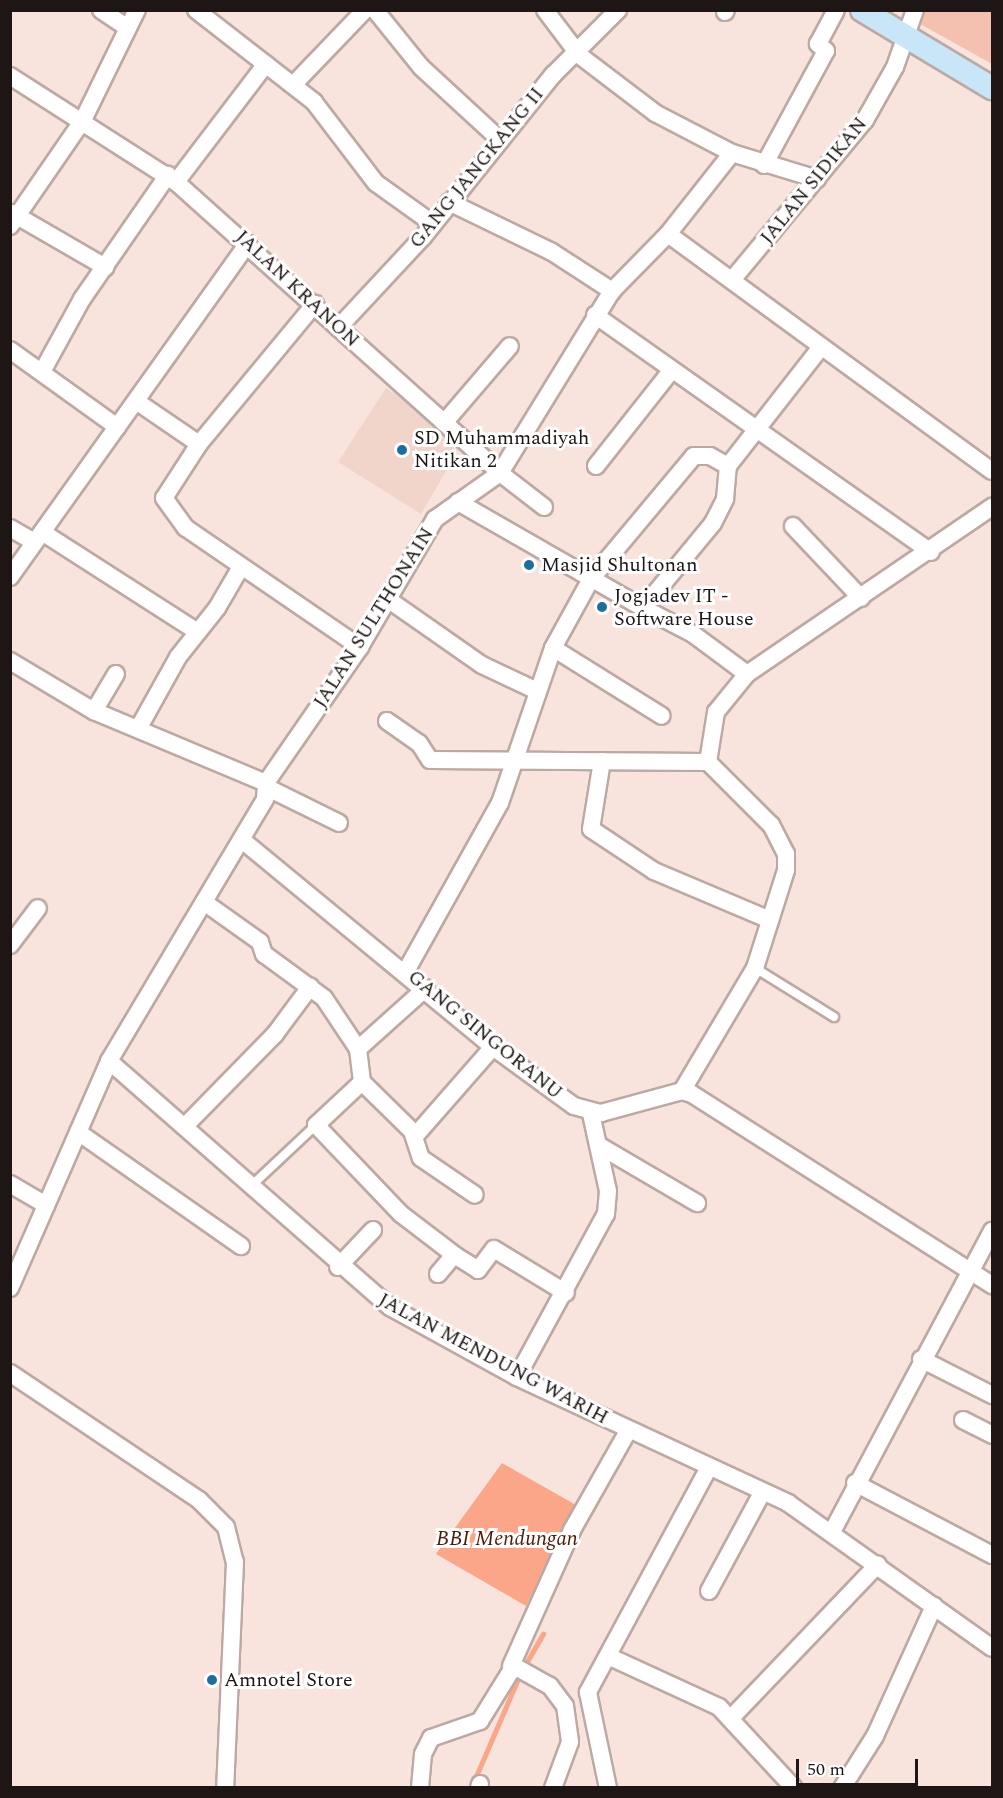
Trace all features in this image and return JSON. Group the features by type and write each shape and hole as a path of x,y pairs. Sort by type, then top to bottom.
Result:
{"main road":[{"path":"862,10 993,88"}],"street":[{"path":"101,10 125,26"},
{"path":"105,267 14,219 83,120 125,26 137,10"},
{"path":"196,10 314,102 376,183 433,224"},
{"path":"292,85 365,10"},
{"path":"375,10 421,67 500,140"},
{"path":"545,10 579,55 655,113 732,153 764,165 817,179"},
{"name":"GANG JANGKANG II","path":"338,328 433,224 553,75 579,55 618,10"},
{"path":"764,165 826,51 818,44 836,10"},
{"name":"JALAN SIDIKAN","path":"732,280 865,120 895,67 903,35 915,10"},
{"path":"43,370 105,267 172,178 266,64"},
{"name":"JALAN KRANON","path":"10,76 172,178 248,243 338,328 500,473 544,507"},
{"path":"500,473 595,315 612,291 668,234 732,153"},
{"path":"449,202 552,252 612,291"},
{"path":"668,234 993,471"},
{"path":"10,577 248,243"},
{"path":"315,304 199,444 164,498 186,528 360,647"},
{"path":"595,315 671,370 761,428 931,552"},
{"path":"444,423 510,346"},
{"path":"643,608 713,524 725,499 728,466 761,428 821,347"},
{"path":"10,350 43,370 117,427"},
{"path":"596,466 671,370"},
{"path":"136,400 199,444"},
{"path":"406,971 500,803 553,648 591,579 694,456 704,454 728,466"},
{"name":"JALAN SULTHONAIN","path":"10,1288 109,1061 242,840 267,785 360,647 435,519 500,473"},
{"path":"458,502 591,579 693,634 747,674"},
{"path":"708,762 716,712 747,674 931,552 993,507"},
{"path":"793,526 861,598"},
{"path":"10,528 38,537 198,632"},
{"path":"138,729 241,567"},
{"path":"389,600 482,665 537,691"},
{"path":"553,648 662,716"},
{"path":"10,661 94,711 267,785 339,823"},
{"path":"94,711 116,674"},
{"path":"387,721 419,743 425,759 514,764 602,761 708,762 771,825 786,854 770,920 755,968 682,1091"},
{"path":"602,761 591,829 654,871 770,920"},
{"name":"GANG SINGORANU","path":"242,840 406,971 493,1047 552,1092 591,1113"},
{"path":"204,902 260,942 264,954 324,998 332,1017 358,1048 362,1082 412,1134 421,1158 475,1195"},
{"path":"10,945 38,908"},
{"path":"184,1126 275,1034 310,987"},
{"path":"358,1048 426,988"},
{"path":"412,1134 493,1047"},
{"name":"JALAN MENDUNG WARIH","path":"109,1061 339,1267 390,1306 517,1377 762,1493 833,1530 993,1648"},
{"path":"362,1082 316,1125 401,1214 454,1255 478,1270 494,1249 566,1293"},
{"path":"517,1377 566,1293 606,1214 608,1191 591,1113 682,1091 811,1165 993,1285"},
{"path":"78,1132 241,1246"},
{"path":"598,1145 697,1203"},
{"path":"10,1184 46,1205"},
{"path":"339,1267 373,1230"},
{"path":"833,1530 855,1483 921,1359 993,1231"},
{"path":"438,1274 454,1255"},
{"path":"921,1359 993,1395"},
{"path":"10,1373 199,1500 226,1527 235,1562 225,1788"},
{"path":"963,1420 993,1435"},
{"path":"420,1788 425,1745 438,1733 480,1721 520,1669 572,1530 628,1431"},
{"path":"608,1788 588,1702 591,1683 608,1656 708,1469"},
{"path":"855,1483 993,1555"},
{"path":"709,1591 762,1493"},
{"path":"732,1718 878,1564"},
{"path":"842,1788 875,1736 934,1606"},
{"path":"608,1656 682,1688 732,1718 794,1788"},
{"path":"520,1669 561,1699 569,1723 570,1742 553,1788"}],"lane":[{"path":"755,968 834,1017"},
{"path":"249,1187 316,1125"}],"shaded area":[{"path":"918,11 992,11 992,64 913,20"},
{"name":"SD Muhammadiyah Nitikan 2","path":"386,388 465,439 421,514 338,462"}],"water":[{"name":"BBI Mendungan","path":"502,1463 576,1505 526,1606 436,1554"}],"waterway":[{"path":"471,1788 521,1672 543,1634"}],"place":[{"name":"SD Muhammadiyah Nitikan 2","path":"402,450"},
{"name":"Masjid Shultonan","path":"529,565"},
{"name":"Jogjadev IT - Software House","path":"602,607"},
{"name":"Amnotel Store","path":"212,1680"}]}
